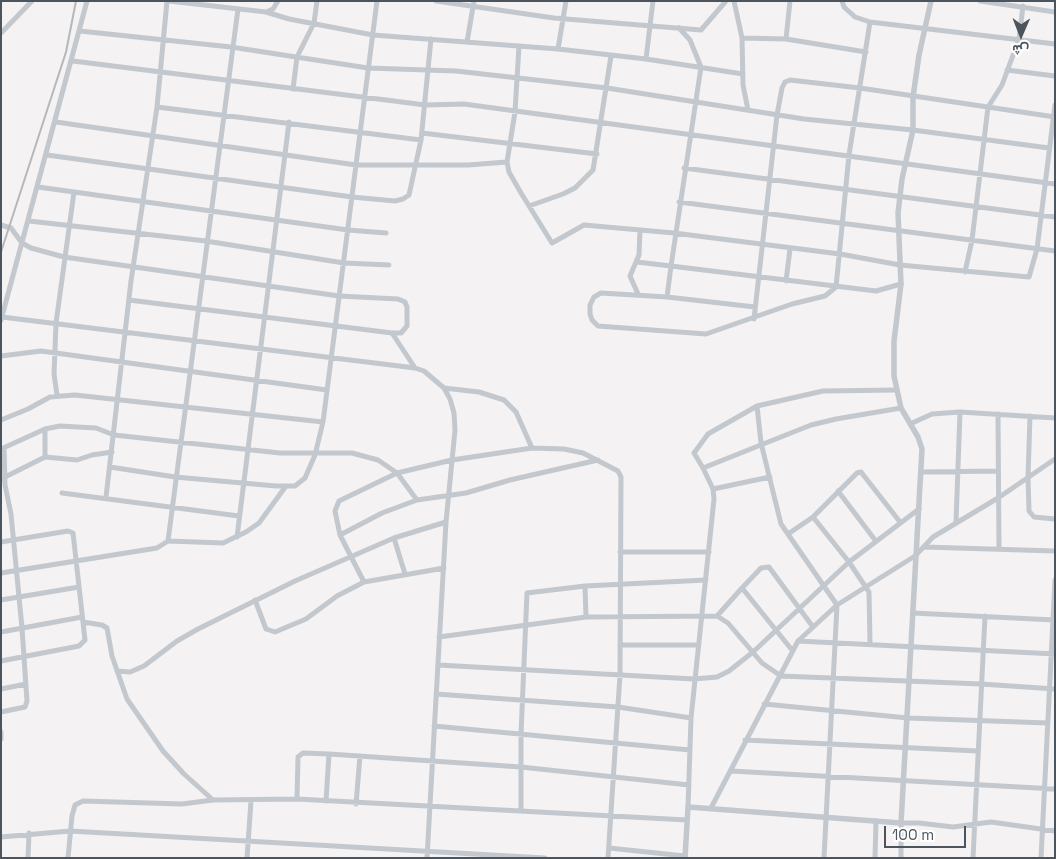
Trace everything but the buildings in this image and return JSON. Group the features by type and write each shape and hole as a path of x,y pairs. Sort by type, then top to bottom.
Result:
{"street":[{"path":"2,32 32,1"},
{"path":"87,1 73,61 2,318 56,323 415,368 424,371 444,388 454,413 426,858"},
{"path":"106,497 133,267 157,107 168,1 266,12 373,35 558,49 646,59 743,74"},
{"path":"266,12 273,8 278,1"},
{"path":"293,89 297,57 314,23 317,1"},
{"path":"110,468 175,477 286,486 295,486 305,478 315,455 323,422 377,1"},
{"path":"436,1 474,3 564,18 679,28 704,28 725,2"},
{"path":"558,49 566,1"},
{"path":"646,59 653,1"},
{"path":"718,1 725,2"},
{"path":"734,1 742,38 743,74 748,110"},
{"path":"786,39 790,1"},
{"path":"842,1 844,6 856,17 870,22 1055,44"},
{"path":"900,858 912,647 915,556 922,472 921,442 901,408 896,390 894,341 901,284 898,231 899,196 913,130 914,97 931,1"},
{"path":"980,1 1055,12"},
{"path":"467,42 474,3"},
{"path":"965,272 972,240 988,107 1002,85 1019,40 1023,6"},
{"path":"168,541 192,340 231,46 238,9"},
{"path":"755,307 638,294 600,293 594,297 590,305 592,320 598,326 698,334 713,332 792,304 825,296 836,287 849,155 870,22"},
{"path":"1,23 2,32"},
{"path":"667,297 674,233 701,67 693,45 679,28"},
{"path":"80,31 231,46 368,68 428,70 607,88 777,115 1049,148"},
{"path":"742,38 786,39 866,52"},
{"path":"47,155 352,197 395,201 403,199 409,195 421,140 431,39"},
{"path":"519,46 516,112 506,162 509,172 552,242 584,225 674,233 840,254 900,265 1029,277 1037,249 1055,105"},
{"path":"530,206 575,188 593,170 602,123 611,56"},
{"path":"73,61 365,98 425,104 464,104 774,147 907,162 1055,184"},
{"path":"1007,70 1055,76"},
{"path":"754,319 777,115 782,88 785,82 790,80 860,88 1054,117"},
{"path":"157,107 421,140"},
{"path":"56,122 153,138 356,165 416,166 506,162"},
{"path":"237,537 289,122"},
{"path":"422,133 510,142 597,154"},
{"path":"684,168 1055,217"},
{"path":"38,187 210,209 348,230 386,233"},
{"path":"57,395 54,353 56,323 74,192"},
{"path":"679,202 1055,251"},
{"path":"29,221 69,224 206,241 344,263 390,265"},
{"path":"1,225 11,228 22,243 47,254 268,284 339,296 398,299 405,302 408,326 401,333 392,333 129,300"},
{"path":"638,294 630,276 639,254 640,230"},
{"path":"786,281 790,249"},
{"path":"637,262 876,291 901,284"},
{"path":"392,333 415,368"},
{"path":"1,356 41,352 54,353 327,390"},
{"path":"444,388 479,392 504,400 516,412 532,448"},
{"path":"609,848 685,857 694,679 714,499 704,468 694,453 708,434 757,406 823,390 896,390"},
{"path":"1,420 57,395 119,398 323,422"},
{"path":"757,406 761,443 780,519 788,534 837,605 824,858"},
{"path":"704,468 761,443 836,419 901,408"},
{"path":"910,424 932,414 960,412 1055,418"},
{"path":"956,522 960,412"},
{"path":"998,414 999,549"},
{"path":"1030,416 1028,477 1030,515 1055,519"},
{"path":"1,712 25,707 26,684 20,596 8,501 3,478 2,448 45,429 60,426 96,428 114,435 248,450 315,455 339,452 368,456 378,460 397,474 417,500"},
{"path":"45,429 45,457"},
{"path":"364,582 340,536 335,511 336,505 340,501 397,474 452,460 532,448 574,450 618,471 621,477 620,675 608,858"},
{"path":"3,478 45,457 77,460 92,455 112,452"},
{"path":"711,808 798,641 837,605 866,585 915,556 956,522 998,498 1055,459"},
{"path":"340,536 382,513 417,500 449,496 598,460"},
{"path":"922,472 997,471"},
{"path":"788,534 813,517 838,491 861,472 900,522"},
{"path":"712,489 770,477"},
{"path":"1,574 157,548 168,541 223,543 237,537 259,523 286,486"},
{"path":"838,491 876,540"},
{"path":"62,492 239,516"},
{"path":"1,503 8,501"},
{"path":"438,665 694,679 717,677 729,671 752,652 849,562 919,509"},
{"path":"813,517 866,585 871,601 870,644"},
{"path":"117,670 130,672 144,666 185,636 255,600 350,557 394,538 446,522"},
{"path":"1,542 71,532 85,640 79,646 1,661"},
{"path":"394,538 405,574"},
{"path":"924,547 1055,551"},
{"path":"620,552 709,552"},
{"path":"717,616 761,568 769,567 813,627"},
{"path":"255,600 266,629 275,632 306,619 337,596 364,582 444,568"},
{"path":"521,811 521,734 527,593 585,586 706,580"},
{"path":"1040,858 1048,723 1052,689 1055,580"},
{"path":"585,586 586,617"},
{"path":"1,600 79,587"},
{"path":"742,588 792,650"},
{"path":"913,613 1054,620"},
{"path":"439,637 586,617 717,616 728,623 768,668 781,676 981,684 1052,689"},
{"path":"974,858 985,616"},
{"path":"1,632 83,620 107,628 112,656 127,699 151,735 184,774 213,800"},
{"path":"798,641 1053,654"},
{"path":"620,645 697,645"},
{"path":"1,689 26,684"},
{"path":"436,694 618,707 691,718"},
{"path":"764,704 908,718 979,719 1048,723"},
{"path":"434,726 690,750"},
{"path":"1,732 1,739"},
{"path":"745,740 978,751"},
{"path":"297,799 300,755 329,754 614,775 689,785"},
{"path":"326,801 329,754"},
{"path":"1047,755 1055,755"},
{"path":"356,804 360,756"},
{"path":"731,771 828,778 904,780 1055,789"},
{"path":"68,858 70,831 75,805 78,802 182,804 213,800 297,799 430,808 612,814 687,820"},
{"path":"247,858 251,800"},
{"path":"688,807 901,824 919,823 953,828 975,823 1007,823 1042,831 1055,831"},
{"path":"874,858 876,822"},
{"path":"1,836 70,831 545,858"},
{"path":"28,858 29,833"}],"railway":[{"path":"1,252 66,52 76,1"}]}
